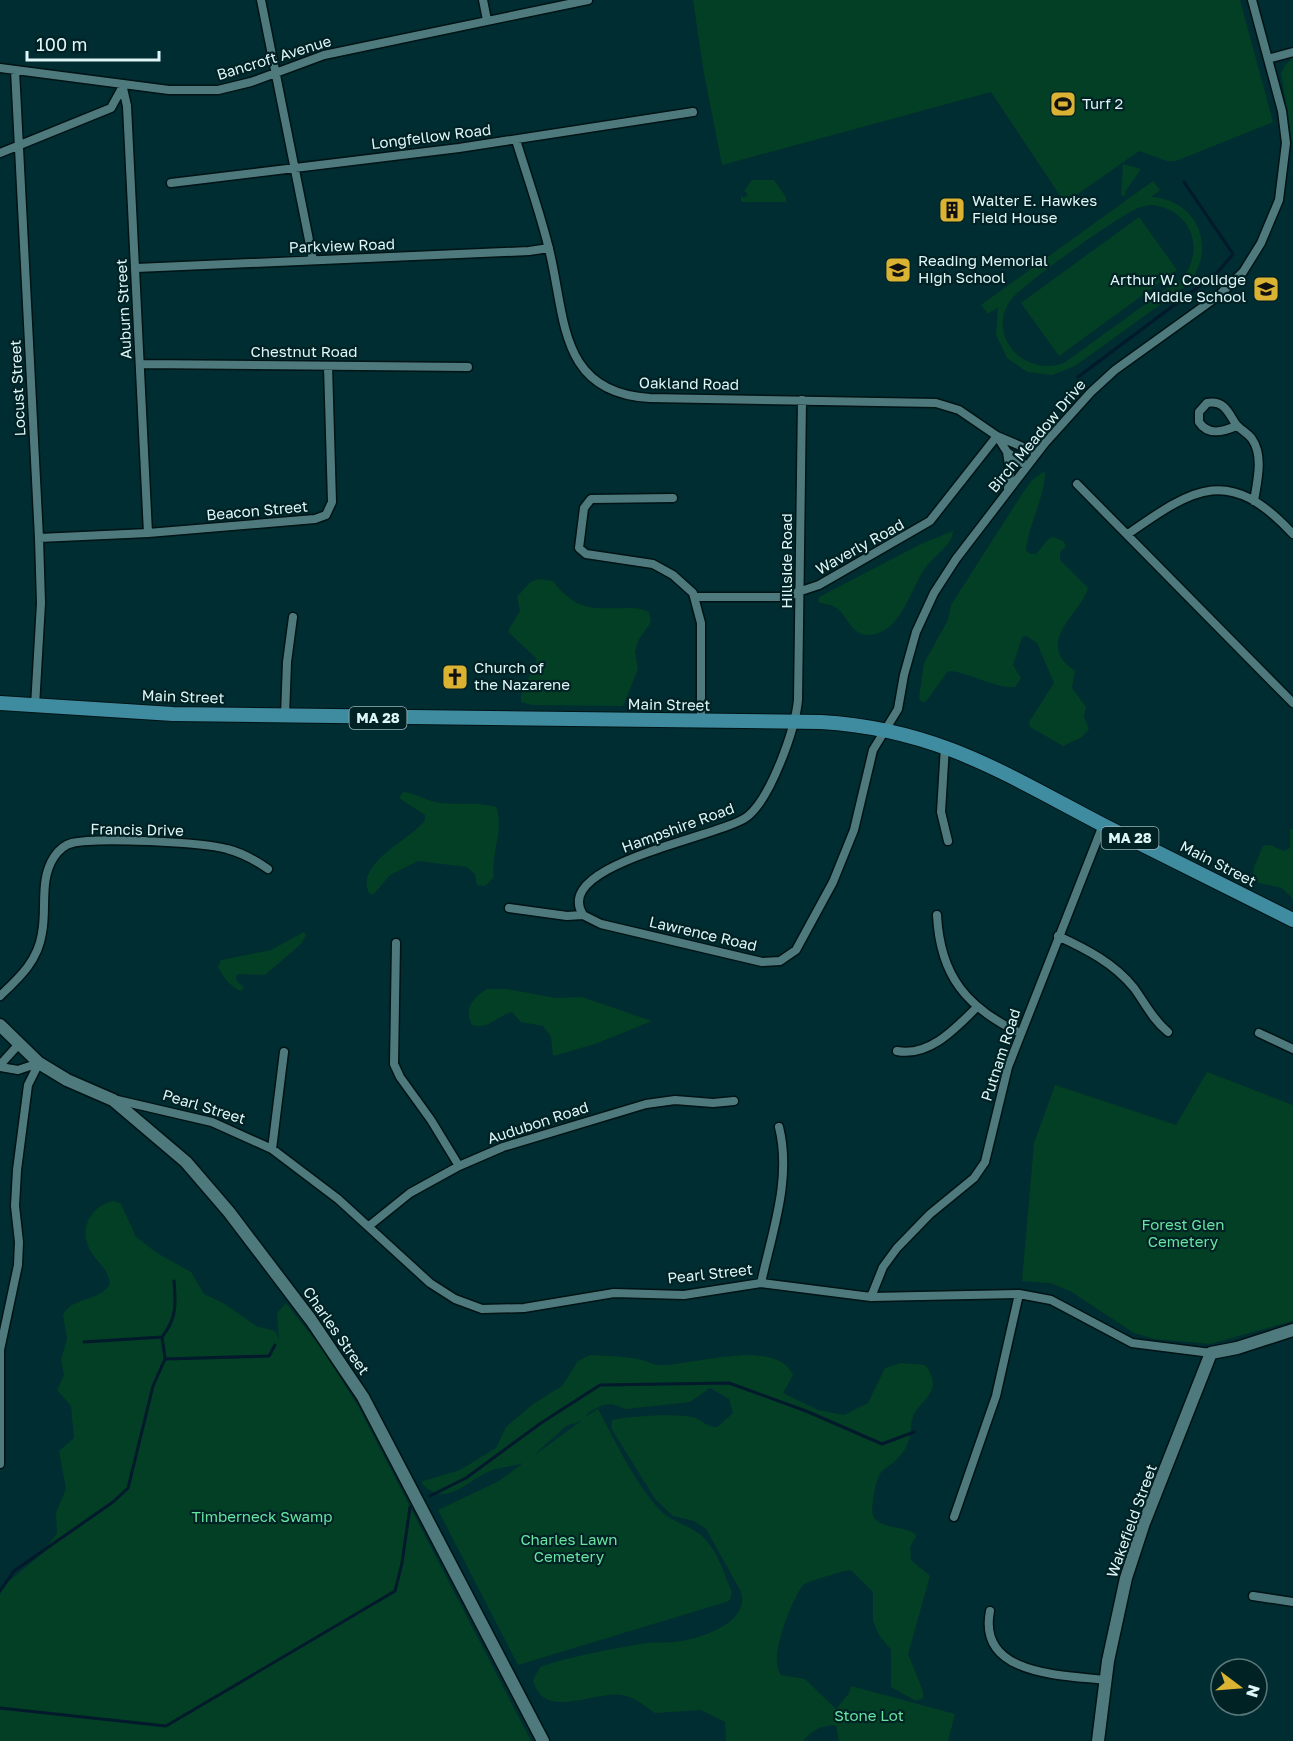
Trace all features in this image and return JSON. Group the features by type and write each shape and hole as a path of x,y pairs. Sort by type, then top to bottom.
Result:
{"main road":[{"name":"Main Street","path":"0,703 173,714 794,722 839,723 885,729 945,746 994,766 1103,825 1293,920"}],"street":[{"path":"261,0 313,260"},
{"path":"483,0 487,20"},
{"name":"Bancroft Avenue","path":"0,68 176,90 208,91 241,85 324,55 588,0"},
{"name":"Birch Meadow Drive","path":"885,729 898,709 910,648 928,604 956,559 1037,453 1106,378 1218,296 1243,272 1256,253 1279,200 1286,152 1282,111 1252,0"},
{"path":"1268,59 1293,52"},
{"name":"Locust Street","path":"15,70 39,538 40,603 35,706"},
{"path":"0,153 111,108 118,99 122,84"},
{"name":"Auburn Street","path":"122,84 127,106 148,533"},
{"name":"Longfellow Road","path":"171,183 516,140 693,112"},
{"name":"Oakland Road","path":"516,140 549,248 570,348 587,373 604,387 619,394 638,397 942,404 966,414 997,436 1037,453"},
{"name":"Parkview Road","path":"136,267 529,251 549,248"},
{"name":"Chestnut Road","path":"140,364 468,367"},
{"name":"Beacon Street","path":"39,538 148,533 315,519 328,514 332,502 328,366"},
{"name":"Hillside Road","path":"794,722 798,700 802,400"},
{"path":"1236,426 1219,432 1208,430 1200,424 1199,412 1207,403 1220,404 1231,413 1236,426 1248,434 1256,447 1258,474 1254,501"},
{"name":"Oakland Road","path":"997,436 1007,452 1027,466"},
{"name":"Waverly Road","path":"695,597 775,597 800,593 924,526 946,503 997,436"},
{"name":"Oakland Road","path":"1007,452 1010,472 1007,492"},
{"path":"1077,484 1293,703"},
{"path":"1128,534 1173,503 1195,493 1222,491 1254,501 1270,511 1293,534"},
{"path":"673,498 598,498 587,502 583,511 579,548 586,554 656,566 681,581 695,597 701,623 701,721"},
{"path":"285,716 287,662 292,617"},
{"name":"Hampshire Road","path":"583,915 579,905 583,890 589,881 604,870 646,853 733,825 751,814 769,784 794,722"},
{"name":"Lawrence Road","path":"509,908 583,915 601,924 737,957 767,962 787,957 803,941 845,856 859,815 873,750 885,729"},
{"path":"945,746 941,812 948,841"},
{"name":"Putnam Road","path":"871,1298 883,1267 897,1248 930,1215 974,1178 982,1167 991,1145 1002,1087 1020,1033 1103,825"},
{"name":"Francis Drive","path":"0,996 29,967 38,951 43,928 46,874 54,857 66,846 103,842 210,846 243,854 268,869"},
{"path":"938,915 941,945 950,972 962,992 976,1008 1020,1033"},
{"path":"1058,936 1087,950 1111,966 1132,987 1155,1021 1168,1032"},
{"path":"396,943 393,1053 395,1067 459,1166"},
{"path":"897,1051 918,1051 932,1045 951,1032 976,1008"},
{"name":"Charles Street","path":"0,1025 39,1064 68,1080 108,1097 199,1175 337,1356 387,1441 543,1741"},
{"path":"1259,1033 1293,1049"},
{"path":"19,1044 0,1066 18,1070 39,1064"},
{"path":"272,1149 284,1052"},
{"path":"0,1464 0,1350 19,1254 15,1206 28,1085 39,1064"},
{"name":"Pearl Street","path":"108,1097 212,1122 272,1149 314,1179 444,1293 463,1303 485,1309 524,1308 614,1293 684,1295 761,1283 871,1298 1018,1294 1057,1302 1132,1343 1211,1353 1237,1348 1293,1330"},
{"name":"Audubon Road","path":"369,1226 410,1194 459,1166 503,1147 646,1104 675,1101 713,1103 734,1101"},
{"path":"761,1283 784,1176 784,1152 778,1127"},
{"path":"954,1517 996,1396 1018,1294"},
{"name":"Wakefield Street","path":"1098,1741 1117,1616 1133,1553 1211,1353"},
{"path":"1253,1596 1293,1602"},
{"path":"990,1611 988,1626 992,1641 1016,1664 1038,1671 1106,1680"}],"green space":[{"path":"693,0 1240,0 1273,122 1176,161 1167,161 1139,151 1065,203 991,92 722,165 703,68"},
{"path":"1293,58 1293,148 1281,73 1285,65"},
{"path":"1123,164 1141,169 1125,192 1125,196 1121,195"},
{"path":"752,180 774,180 786,197 786,202 741,202 741,196 744,198 748,194 744,191"},
{"path":"1153,181 1160,190 1151,197 1168,200 1182,208 1193,219 1200,232 1202,246 1200,261 1194,276 1182,289 1075,366 1052,375 1027,372 1007,358 996,335 998,307 988,314 981,305","holes":["1149,205 1163,207 1174,212 1190,230 1193,253 1190,265 1183,277 1064,363 1050,366 1036,364 1024,359 1014,351 1007,341 1003,328 1004,315 1010,301 1017,293 1067,254 1121,217"]},
{"path":"1139,217 1177,270 1059,356 1021,303"},
{"path":"1045,471 1026,550 1030,554 1036,554 1048,539 1053,537 1063,541 1066,546 1060,552 1060,560 1088,588 1061,631 1058,649 1063,661 1075,671 1072,688 1086,707 1084,717 1089,729 1082,737 1063,746 1030,727 1029,722 1054,683 1037,643 1026,636 1022,637 1013,665 1021,678 1015,687 1007,687 948,671 927,700 923,703 919,698 924,663 948,620 951,605 1022,494 1032,480"},
{"path":"953,531 950,541 920,576 897,618 880,632 869,635 858,632 835,607 818,602 819,597 921,544"},
{"path":"538,579 553,581 569,598 584,606 634,608 649,612 651,622 639,639 635,651 638,669 623,706 532,705 521,702 521,695 537,659 508,632 520,611 517,597 529,583"},
{"path":"403,792 435,802 496,807 499,824 494,877 485,886 477,885 475,874 467,867 418,861 390,875 373,895 369,893 367,882 377,862 425,820 425,815 399,798"},
{"path":"1290,829 1293,829 1293,899 1282,888 1259,883 1253,877 1254,867 1263,846 1270,845 1284,851 1290,848"},
{"path":"304,932 306,935 301,944 265,975 237,974 236,980 244,988 240,991 227,981 218,967 221,960 271,950"},
{"path":"487,989 507,989 556,998 582,997 652,1021 595,1044 553,1056 551,1037 543,1026 521,1022 512,1012 484,1026 472,1025 469,1019 471,1004"},
{"name":"Forest Glen Cemetery","path":"1207,1072 1293,1105 1293,1321 1210,1344 1155,1339 1134,1333 1070,1291 1050,1283 1022,1281 1034,1143 1055,1085 1176,1125"},
{"name":"Timberneck Swamp","path":"113,1201 121,1204 136,1237 157,1253 191,1272 204,1294 225,1304 256,1326 275,1331 279,1340 277,1313 286,1303 322,1349 358,1406 531,1741 0,1741 0,1595 4,1585 43,1553 57,1533 56,1513 66,1489 59,1451 74,1438 71,1406 57,1390 64,1375 61,1360 67,1339 63,1315 72,1305 99,1294 110,1284 107,1273 89,1248 86,1232 89,1218 99,1208"},
{"path":"590,1355 631,1358 654,1365 730,1356 769,1357 783,1363 793,1375 783,1393 818,1410 844,1415 868,1403 885,1368 901,1363 925,1365 931,1374 932,1389 913,1417 909,1441 905,1449 881,1473 875,1488 872,1508 875,1519 879,1522 914,1533 916,1536 910,1547 911,1560 930,1576 908,1654 923,1691 923,1698 916,1701 891,1687 891,1650 879,1635 873,1621 873,1592 851,1570 803,1585 793,1603 783,1630 779,1643 777,1667 781,1675 805,1679 836,1709 849,1693 851,1686 955,1714 948,1741 839,1741 836,1725 818,1729 803,1741 726,1741 725,1722 701,1710 655,1713 636,1700 622,1695 558,1702 547,1699 539,1692 533,1680 540,1667 602,1651 645,1643 676,1642 702,1636 732,1619 739,1611 742,1602 741,1592 706,1529 694,1521 673,1516 655,1499 611,1428 612,1420 668,1415 688,1416 717,1427 733,1413 729,1399 710,1388 690,1402 626,1409 611,1404 603,1405 589,1412 585,1417 598,1409 633,1473 658,1508 668,1517 696,1531 707,1541 720,1562 732,1592 730,1600 518,1665 438,1510 499,1481 523,1463 490,1471 456,1491 448,1493 440,1494 431,1491 422,1484 423,1481 460,1470 496,1448 506,1427 533,1404 562,1386 578,1361","holes":["581,1421 536,1454 566,1426"]}],"waterway":[{"path":"1078,377 1217,273 1233,254 1184,182"},
{"path":"162,1337 173,1317 174,1281"},
{"path":"84,1342 162,1337 165,1358"},
{"path":"0,1591 14,1571 113,1502 128,1488 153,1386 165,1359 269,1356 275,1345"},
{"path":"430,1496 466,1478 541,1423 600,1385 729,1383 806,1411 882,1444 914,1432"},
{"path":"0,1708 166,1726 395,1591 402,1563 410,1507"}],"place":[{"name":"Turf 2","path":"1063,104"},
{"name":"Walter E. Hawkes Field House","path":"952,210"},
{"name":"Reading Memorial High School","path":"898,270"},
{"name":"Arthur W. Coolidge Middle School","path":"1266,289"},
{"name":"Church of the Nazarene","path":"455,677"}],"park label":[{"name":"Charles Lawn Cemetery","path":"569,1548"},
{"name":"Stone Lot","path":"869,1716"}]}
